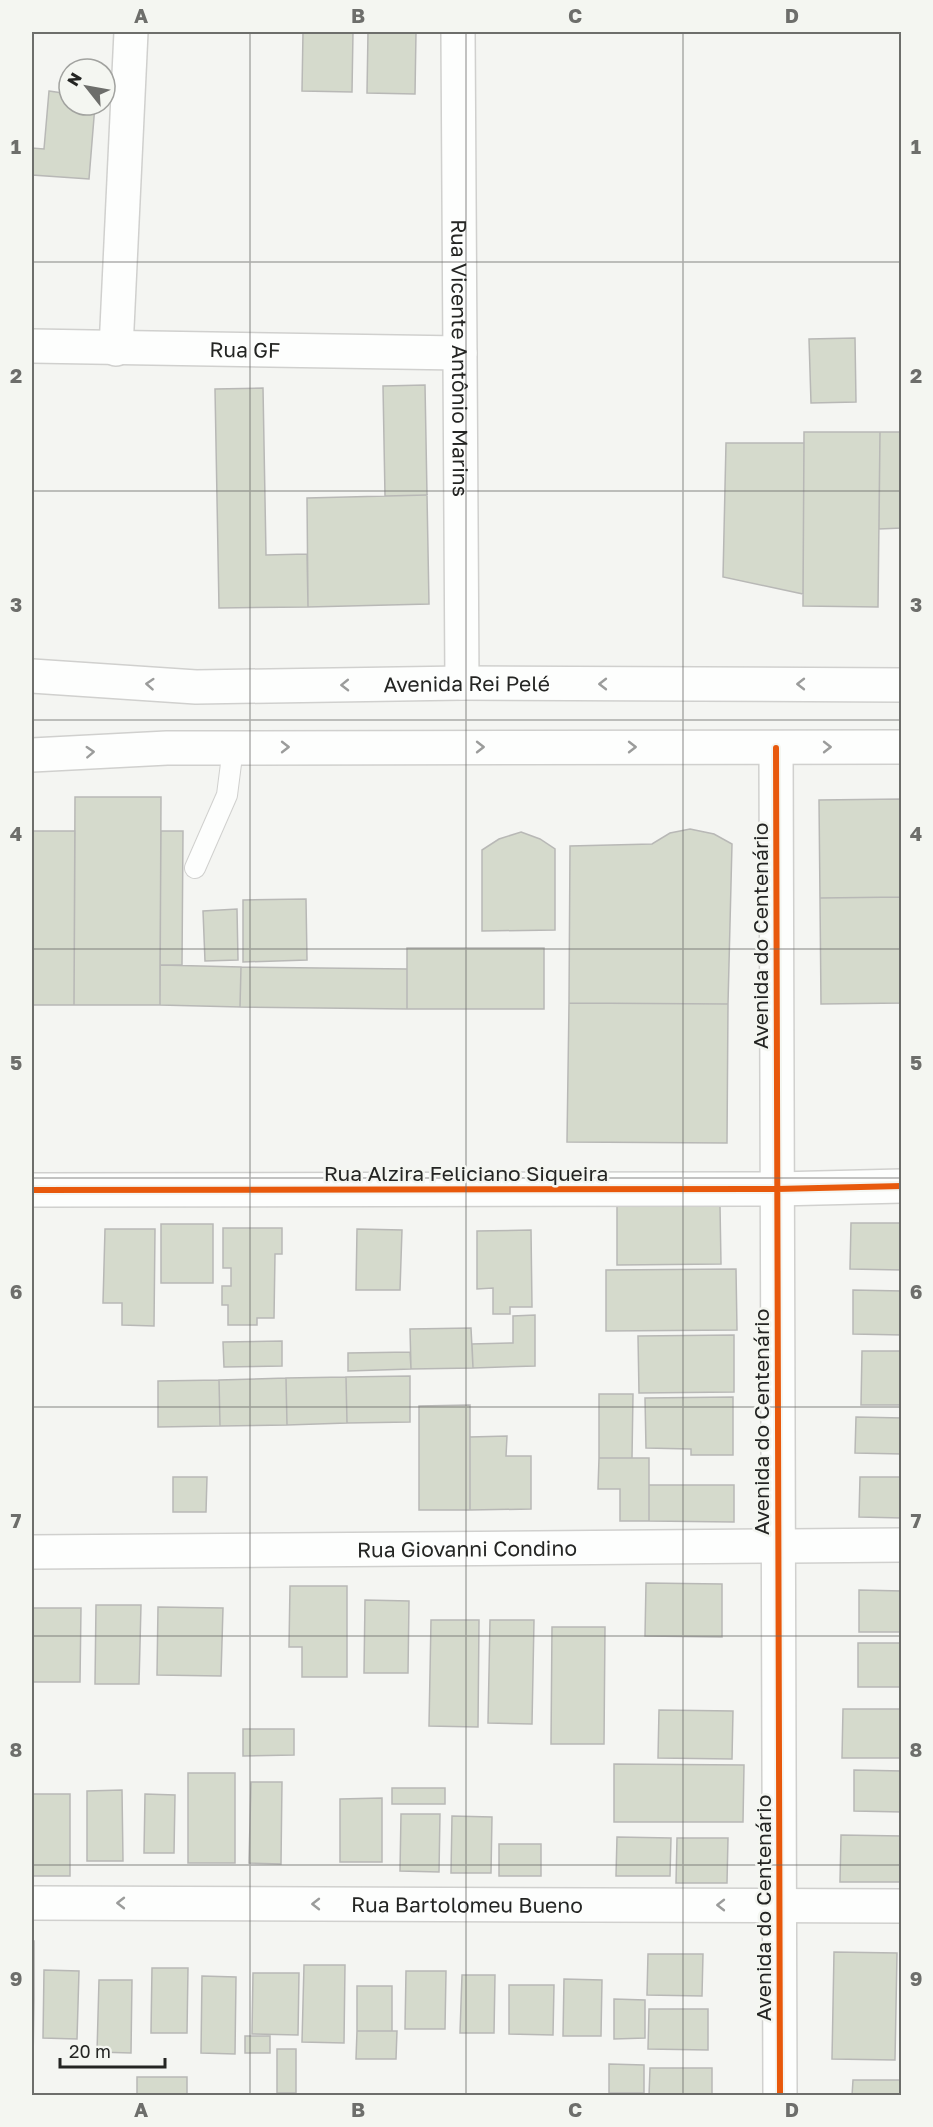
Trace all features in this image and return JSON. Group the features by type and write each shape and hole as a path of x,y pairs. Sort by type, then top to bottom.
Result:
{"street":[{"path":"116,349 131,32"},
{"name":"Rua Vicente Antônio Marins","path":"458,32 462,683"},
{"name":"Rua GF","path":"32,346 460,353"},
{"name":"Avenida Rei Pelé","path":"32,675 196,687 462,683 902,685"},
{"path":"32,755 167,748 902,747"},
{"name":"Avenida do Centenário","path":"776,748 780,2096"},
{"name":"Rua Alzira Feliciano Siqueira","path":"32,1190 777,1189 902,1186"},
{"name":"Rua Giovanni Condino","path":"32,1552 902,1545"},
{"name":"Rua Bartolomeu Bueno","path":"32,1903 902,1906"}],"lane":[{"path":"195,868 227,795 233,748"}],"building":[{"path":"303,32 353,32 352,92 302,91"},
{"path":"368,32 416,32 415,94 367,93"},
{"path":"49,91 57,92 57,117 94,117 89,179 32,175 32,148 44,149"},
{"path":"855,338 856,402 811,403 809,339"},
{"path":"425,385 427,495 385,496 383,386"},
{"path":"263,388 266,555 307,554 308,607 219,608 215,389"},
{"path":"804,432 880,432 878,607 803,606"},
{"path":"880,432 902,432 902,528 879,529"},
{"path":"726,443 804,443 803,594 723,577"},
{"path":"427,495 429,604 308,607 307,498"},
{"path":"75,797 161,797 160,1005 74,1005"},
{"path":"902,799 902,897 820,898 819,800"},
{"path":"690,829 714,834 732,844 728,1004 569,1003 570,846 652,844 670,833"},
{"path":"32,831 75,831 74,1005 32,1005"},
{"path":"161,831 183,831 182,965 160,965"},
{"path":"521,832 540,839 555,849 555,930 482,931 482,850 499,839"},
{"path":"902,897 902,1003 821,1004 820,898"},
{"path":"306,899 307,960 243,962 243,900"},
{"path":"237,909 238,960 205,961 203,911"},
{"path":"407,948 544,948 544,1009 407,1009"},
{"path":"160,965 241,967 240,1007 160,1005"},
{"path":"241,967 407,969 407,1009 240,1007"},
{"path":"569,1003 728,1004 727,1143 567,1142"},
{"path":"617,1206 720,1206 721,1264 617,1265"},
{"path":"851,1223 902,1223 902,1270 850,1269"},
{"path":"161,1224 213,1224 213,1283 161,1283"},
{"path":"223,1228 282,1228 282,1254 275,1254 274,1318 257,1318 257,1325 228,1325 228,1305 222,1305 222,1286 231,1286 231,1268 223,1268"},
{"path":"105,1229 155,1229 154,1326 122,1325 122,1303 103,1303"},
{"path":"357,1229 402,1230 400,1290 356,1290"},
{"path":"531,1230 532,1307 510,1307 510,1314 493,1314 493,1288 477,1289 477,1231"},
{"path":"736,1269 737,1330 606,1331 606,1270"},
{"path":"853,1290 902,1291 902,1335 853,1334"},
{"path":"535,1315 535,1366 473,1368 472,1344 513,1343 513,1316"},
{"path":"471,1328 473,1368 411,1369 410,1329"},
{"path":"734,1335 734,1392 639,1393 638,1336"},
{"path":"282,1341 282,1366 224,1367 223,1342"},
{"path":"862,1351 902,1351 902,1405 861,1405"},
{"path":"410,1352 411,1369 348,1371 348,1353"},
{"path":"410,1376 410,1422 347,1423 346,1377"},
{"path":"346,1377 347,1423 287,1425 286,1378"},
{"path":"286,1378 287,1425 220,1426 219,1380"},
{"path":"219,1380 220,1426 158,1427 158,1381"},
{"path":"599,1394 633,1394 632,1458 599,1458"},
{"path":"733,1397 733,1455 691,1455 691,1449 646,1448 645,1398"},
{"path":"470,1405 470,1510 419,1510 419,1406"},
{"path":"856,1417 902,1418 902,1454 855,1453"},
{"path":"507,1436 506,1456 531,1456 531,1509 470,1510 470,1437"},
{"path":"599,1458 649,1458 649,1521 620,1521 620,1489 598,1489"},
{"path":"173,1477 207,1477 206,1512 173,1512"},
{"path":"860,1477 902,1477 902,1518 859,1517"},
{"path":"649,1485 734,1485 734,1522 649,1521"},
{"path":"646,1583 722,1584 722,1637 645,1636"},
{"path":"290,1586 347,1586 347,1677 302,1677 302,1647 289,1647"},
{"path":"859,1590 902,1591 902,1632 859,1632"},
{"path":"365,1600 409,1601 408,1673 364,1673"},
{"path":"96,1605 141,1605 139,1684 95,1684"},
{"path":"158,1607 223,1608 221,1676 157,1675"},
{"path":"32,1608 81,1608 80,1682 32,1682"},
{"path":"431,1620 479,1620 478,1727 429,1726"},
{"path":"490,1620 534,1620 532,1724 488,1723"},
{"path":"552,1627 605,1627 604,1744 551,1744"},
{"path":"858,1643 902,1643 902,1687 858,1687"},
{"path":"843,1709 902,1709 902,1758 842,1758"},
{"path":"659,1710 733,1711 732,1759 658,1758"},
{"path":"243,1729 294,1729 294,1755 243,1756"},
{"path":"614,1764 744,1765 743,1822 614,1822"},
{"path":"854,1770 902,1771 902,1812 854,1811"},
{"path":"188,1773 235,1773 235,1863 188,1863"},
{"path":"251,1782 282,1782 281,1864 249,1863"},
{"path":"392,1788 445,1788 445,1804 392,1804"},
{"path":"122,1790 123,1861 87,1861 87,1791"},
{"path":"32,1794 70,1794 70,1876 32,1876"},
{"path":"145,1794 175,1795 174,1853 144,1853"},
{"path":"382,1798 382,1862 340,1862 340,1799"},
{"path":"401,1814 440,1814 439,1872 400,1871"},
{"path":"452,1816 492,1817 491,1873 451,1873"},
{"path":"841,1835 902,1836 902,1882 840,1882"},
{"path":"617,1837 671,1838 670,1876 616,1876"},
{"path":"677,1838 728,1838 727,1883 676,1883"},
{"path":"499,1844 541,1844 541,1876 499,1876"},
{"path":"32,1941 34,1941 34,2000 32,2000"},
{"path":"834,1952 897,1953 895,2060 832,2059"},
{"path":"648,1954 703,1954 702,1996 647,1995"},
{"path":"304,1965 345,1965 344,2043 302,2042"},
{"path":"152,1968 188,1968 187,2033 151,2033"},
{"path":"44,1970 79,1971 77,2039 43,2038"},
{"path":"406,1971 446,1971 445,2029 405,2029"},
{"path":"253,1973 299,1973 298,2035 252,2034"},
{"path":"462,1975 495,1975 494,2033 460,2033"},
{"path":"202,1976 236,1977 235,2054 201,2053"},
{"path":"564,1979 602,1980 601,2036 563,2036"},
{"path":"99,1980 132,1980 131,2053 97,2052"},
{"path":"509,1985 554,1985 553,2035 509,2034"},
{"path":"357,1986 392,1986 392,2031 357,2031"},
{"path":"614,1999 645,2000 645,2038 614,2039"},
{"path":"32,2000 34,2000 33,2063 32,2063"},
{"path":"649,2009 708,2009 708,2050 648,2049"},
{"path":"357,2031 397,2031 396,2059 356,2059"},
{"path":"245,2036 270,2036 270,2053 245,2053"},
{"path":"277,2049 296,2049 296,2093 277,2093"},
{"path":"609,2064 644,2065 644,2093 609,2093"},
{"path":"650,2068 712,2068 712,2096 649,2096"},
{"path":"137,2077 187,2077 187,2096 137,2096"},
{"path":"853,2080 902,2080 902,2096 852,2096"}],"cycle path":[{"path":"776,748 780,2096"},
{"path":"32,1190 777,1189 902,1186"}]}
